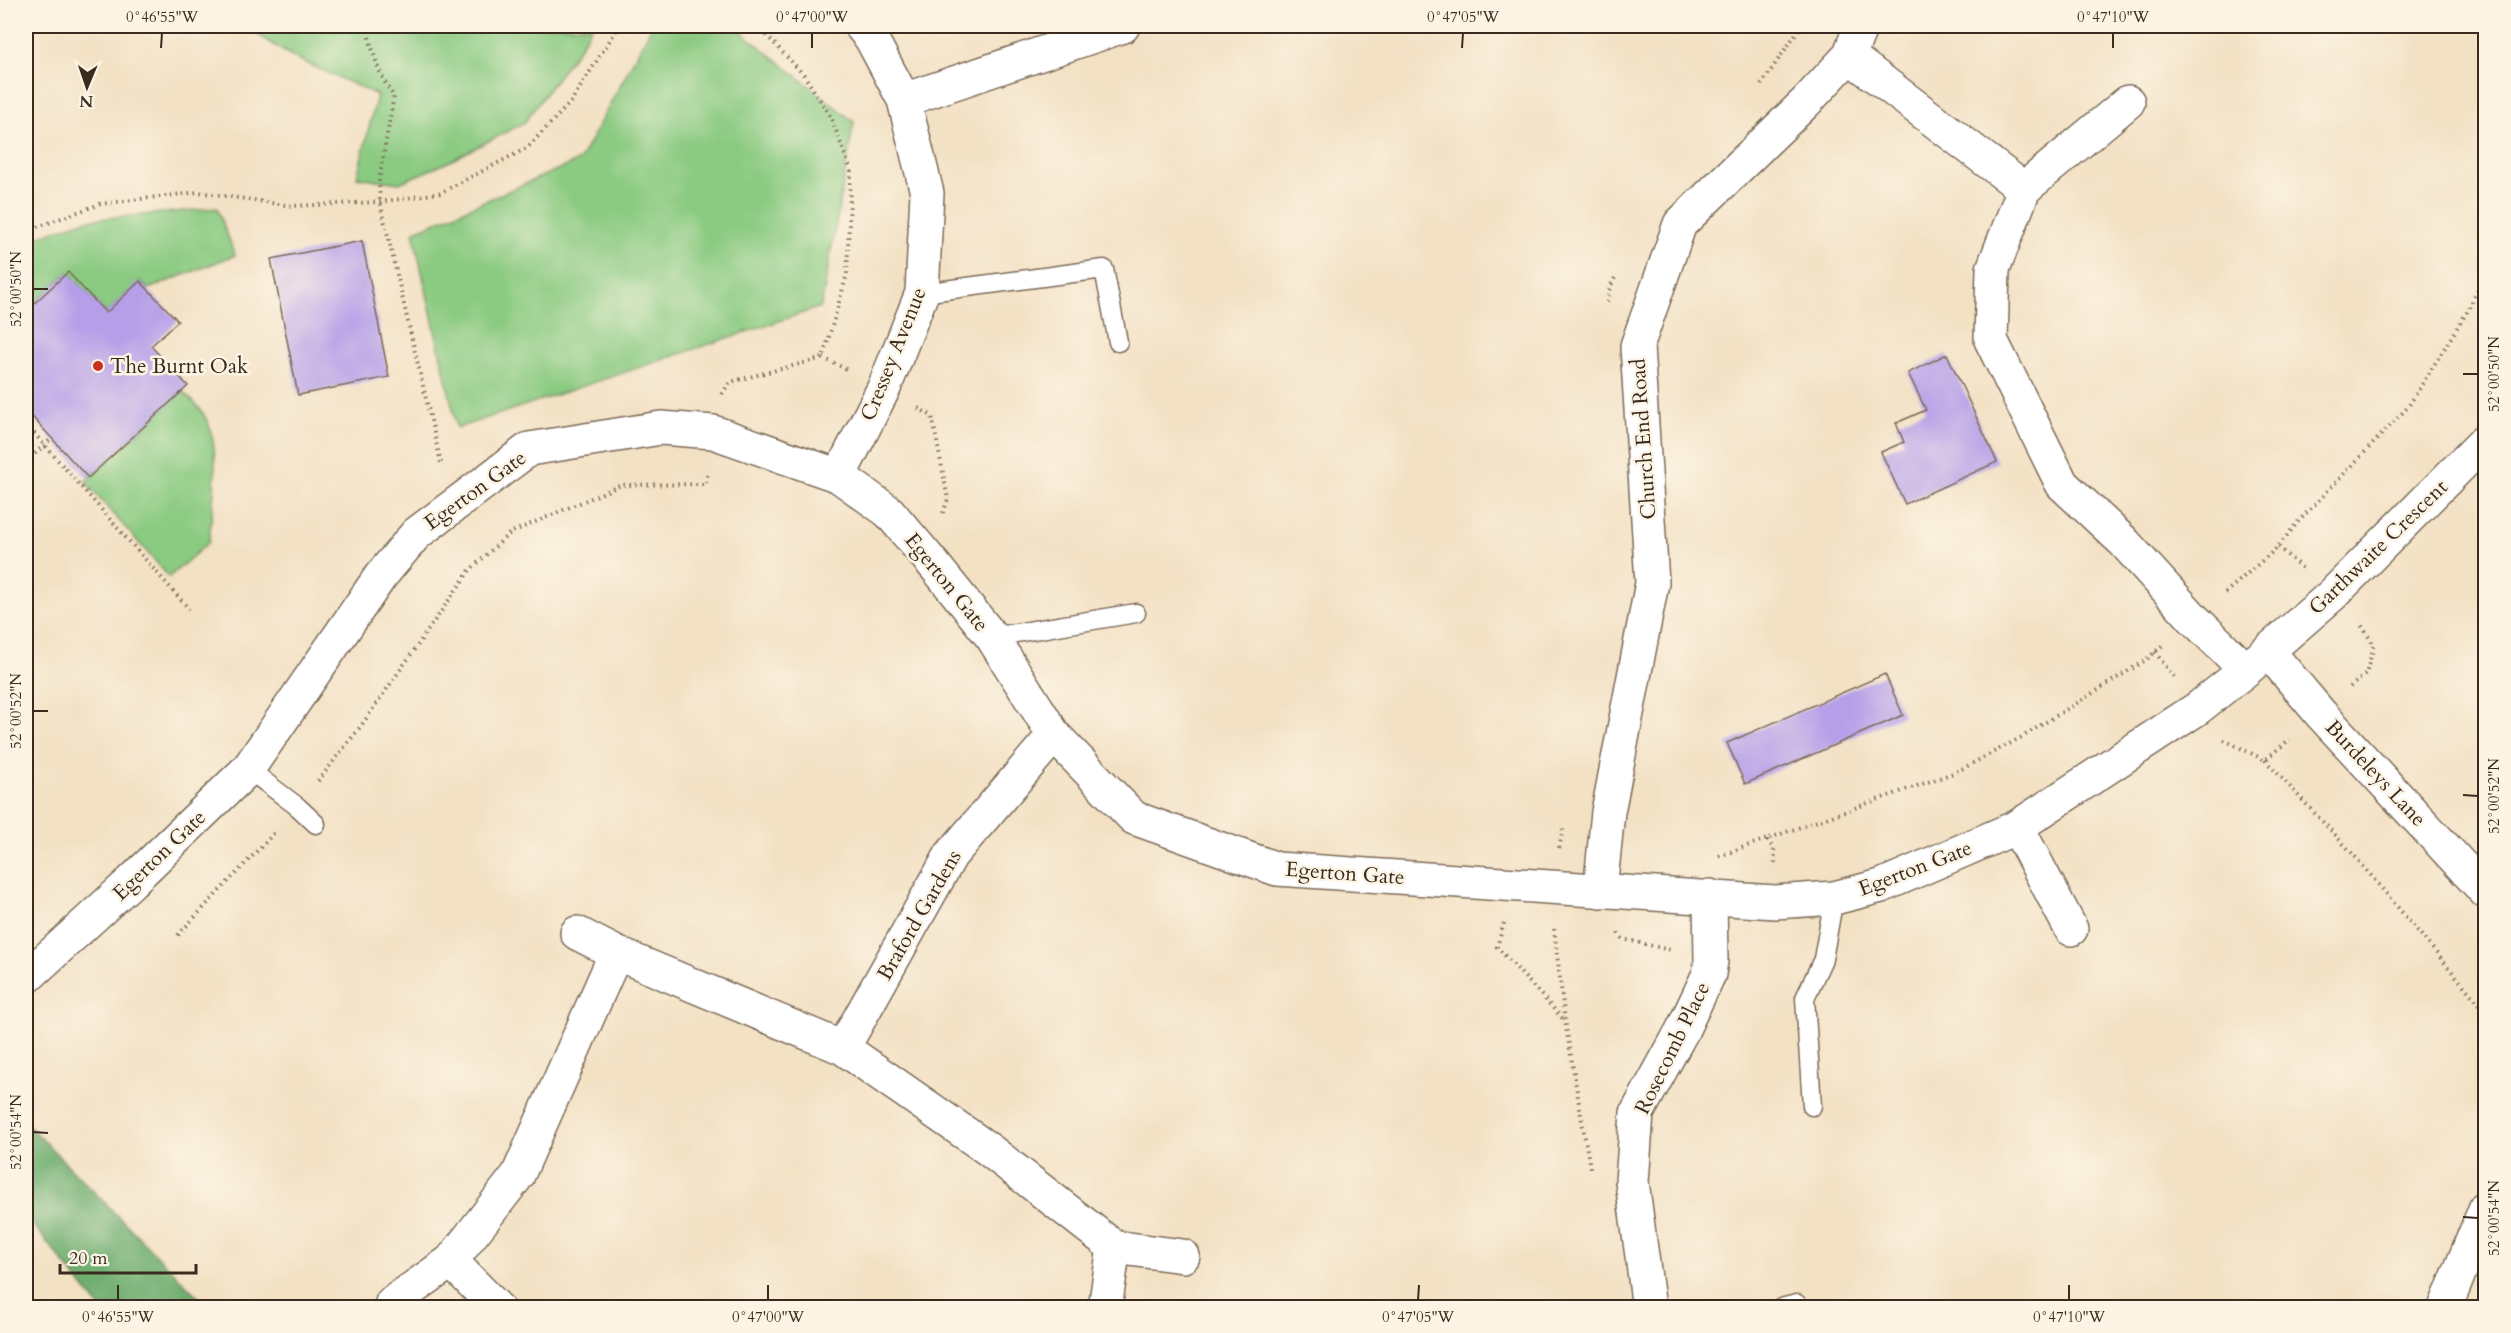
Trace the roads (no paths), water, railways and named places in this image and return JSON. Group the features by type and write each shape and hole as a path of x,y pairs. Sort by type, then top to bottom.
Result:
{"street":[{"name":"Cressey Avenue","path":"839,476 884,388 922,293 927,194 904,100 871,38 861,26"},
{"path":"904,100 1123,26"},
{"name":"Church End Road","path":"1600,891 1608,812 1652,583 1637,346 1680,224 1806,102 1849,56 1861,26"},
{"path":"1849,56 2024,189 2128,102"},
{"name":"Burdeleys Lane","path":"2024,189 1993,269 1991,340 2062,484 2123,541 2194,619 2257,660 2320,713 2486,892"},
{"name":"Egerton Gate","path":"26,978 131,882 248,769 380,577 416,534 529,449 661,428 713,432 839,476 889,512 992,638 1054,735 1134,818 1277,869 1775,902 1834,898 1881,886 2016,826 2198,708 2257,660"},
{"name":"Garthwaite Crescent","path":"2257,660 2332,595 2485,441"},
{"name":"Braford Gardens","path":"843,1048 951,855 1054,735"},
{"path":"2016,826 2071,929"},
{"name":"Rosecomb Place","path":"1649,1308 1632,1182 1636,1113 1682,1031 1709,974 1711,961 1710,896"},
{"path":"577,933 616,953 843,1048 988,1149 1114,1247 1183,1256"},
{"path":"392,1303 451,1261 518,1175 616,953"},
{"path":"2445,1308 2486,1207"},
{"path":"1104,1308 1114,1247"},
{"path":"451,1261 497,1308"}],"lane":[{"path":"922,293 1104,270 1118,342"},
{"path":"992,638 1137,613"},
{"path":"248,769 298,807 316,824"},
{"path":"1812,1106 1805,998 1823,959 1834,898"}],"place":[{"name":"The Burnt Oak","path":"98,366"}]}
